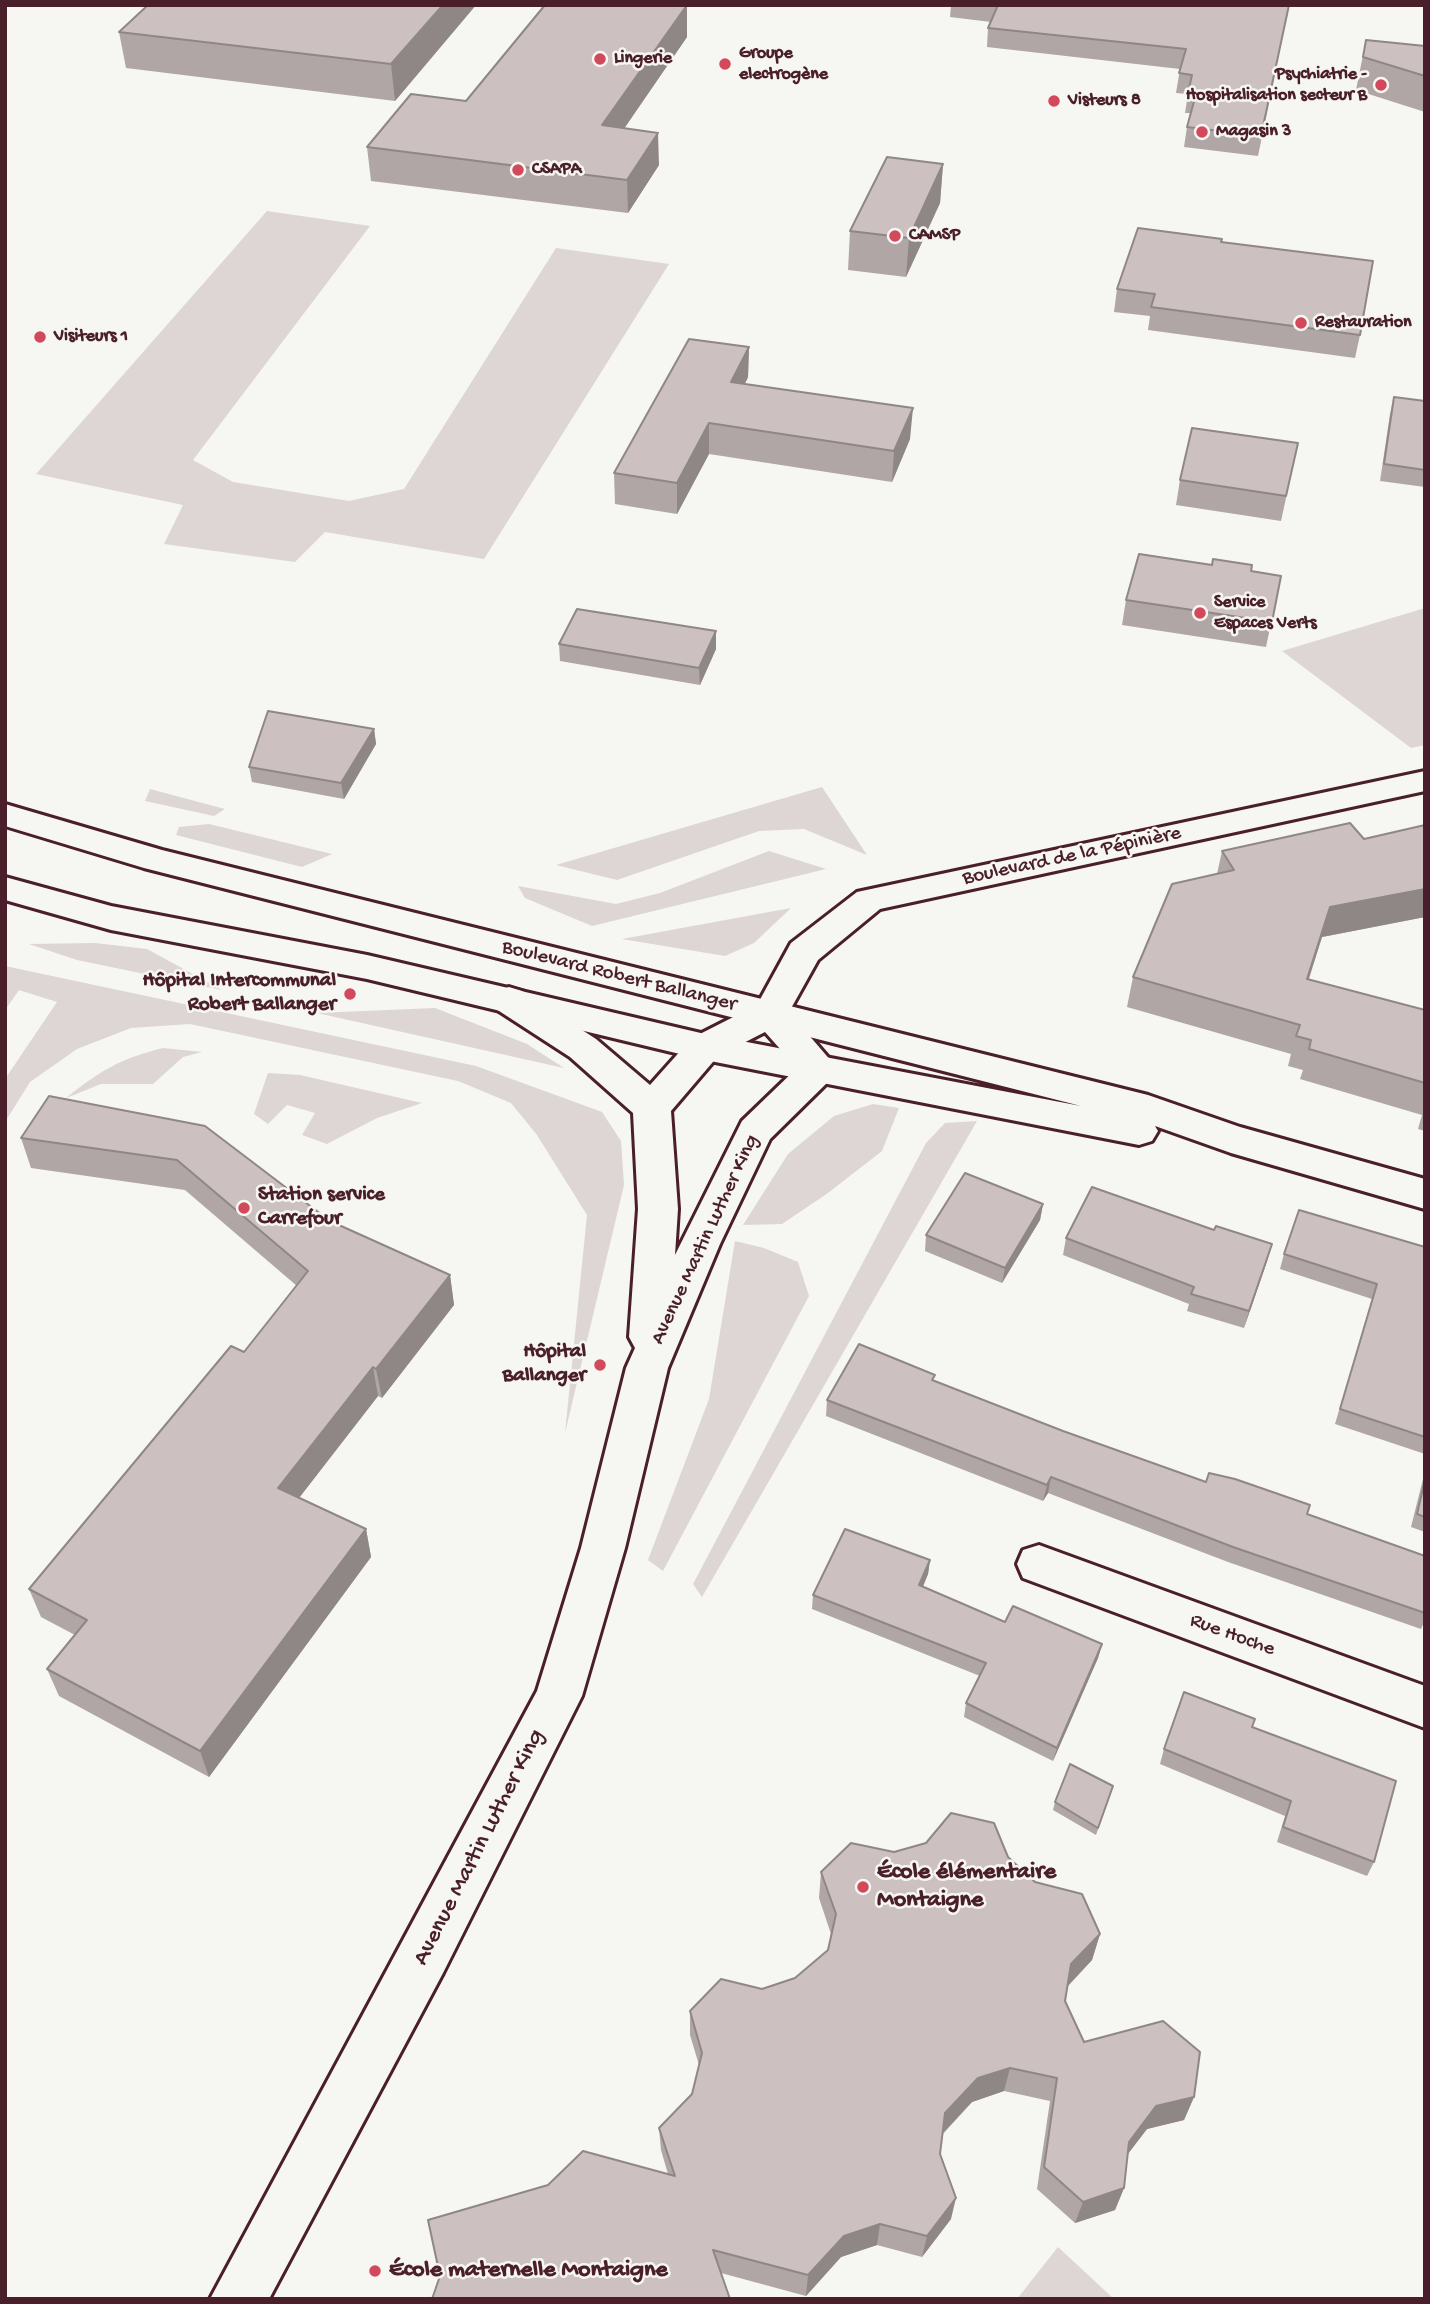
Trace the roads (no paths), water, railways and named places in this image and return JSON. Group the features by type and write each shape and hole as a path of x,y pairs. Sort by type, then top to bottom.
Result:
{"street":[{"name":"Boulevard de la Pépinière","path":"770,1014 804,952 869,900 1425,780"},
{"name":"Boulevard Robert Ballanger","path":"5,815 183,867 867,1036 1149,1109 1231,1139 1425,1194"},
{"name":"Boulevard Robert Ballanger","path":"5,888 111,918 367,967 705,1047 1142,1132 1231,1139"},
{"path":"509,1000 583,1048 652,1108 705,1047 770,1014 819,1069"},
{"name":"Avenue Martin Luther King","path":"238,2299 425,1955 559,1696 603,1548 647,1368 700,1244 755,1131 819,1069"},
{"name":"Avenue Martin Luther King","path":"647,1368 658,1209 652,1108"},
{"name":"Rue Hoche","path":"1039,1564 1425,1707"}],"place":[{"name":"Lingerie","path":"600,59"},
{"name":"Groupe electrogène","path":"725,64"},
{"name":"Psychiatrie - Hospitalisation secteur B","path":"1381,85"},
{"name":"Visteurs 8","path":"1054,101"},
{"name":"Magasin 3","path":"1202,132"},
{"name":"CSAPA","path":"518,170"},
{"name":"CAMSP","path":"895,236"},
{"name":"Restauration","path":"1301,323"},
{"name":"Visiteurs 1","path":"40,337"},
{"name":"Service Espaces Verts","path":"1200,613"},
{"name":"Hôpital Intercommunal Robert Ballanger","path":"350,994"},
{"name":"Station service Carrefour","path":"244,1208"},
{"name":"Hôpital Ballanger","path":"600,1365"},
{"name":"École élémentaire Montaigne","path":"863,1887"},
{"name":"École maternelle Montaigne","path":"375,2271"}]}
